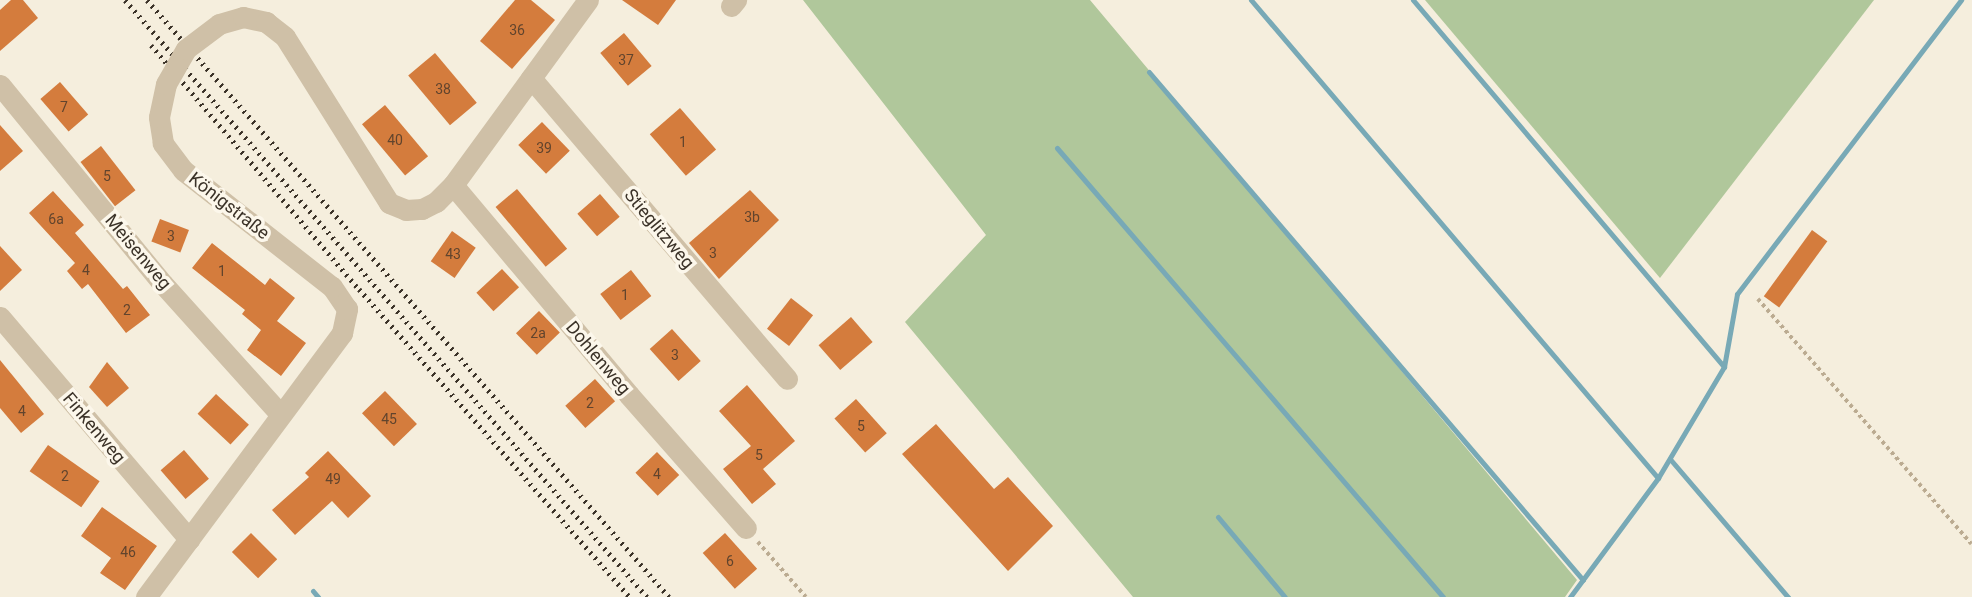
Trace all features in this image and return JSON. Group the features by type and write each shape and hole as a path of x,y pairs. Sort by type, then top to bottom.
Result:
{"street":[{"name":"Königstraße","path":"146,597 342,333 347,309 332,288 183,170 163,143 159,117 166,84 186,49 219,24 243,17 266,22 285,37 389,204 406,210 422,209 436,202 453,185 588,0"},
{"name":"Stieglitzweg","path":"531,78 787,379"},
{"name":"Meisenweg","path":"0,85 163,284 281,415"},
{"name":"Dohlenweg","path":"453,185 628,395 746,528"},
{"name":"Finkenweg","path":"0,317 189,539"}],"path":[{"path":"1758,299 1972,544"},
{"path":"746,528 806,597"}],"green space":[{"path":"803,0 1090,0 1577,580 1565,597 1133,597 905,322 986,235"},
{"path":"1425,0 1874,0 1660,278"}],"building":[{"path":"11,0 23,0 38,18 0,51 0,10"},
{"path":"515,0 531,0 555,20 512,69 480,41"},
{"path":"622,0 676,0 658,25"},
{"path":"624,33 652,66 628,86 600,53"},
{"path":"435,53 477,103 450,125 408,75"},
{"path":"60,82 88,114 69,132 40,99"},
{"path":"385,105 428,156 405,176 362,124"},
{"path":"680,108 716,150 686,176 650,134"},
{"path":"542,122 570,151 546,174 518,145"},
{"path":"0,125 23,151 0,171"},
{"path":"101,146 135,190 115,206 81,162"},
{"path":"517,189 567,249 546,267 496,207"},
{"path":"750,190 779,220 719,279 689,243"},
{"path":"53,191 84,225 75,233 123,289 127,286 150,315 126,333 88,284 82,289 67,271 75,263 29,213"},
{"path":"600,194 620,217 597,236 577,214"},
{"path":"160,219 189,230 180,253 151,241"},
{"path":"1812,230 1827,241 1779,308 1764,296"},
{"path":"452,231 476,248 455,278 431,261"},
{"path":"212,243 265,285 270,278 295,298 277,321 306,343 281,376 247,350 261,330 242,314 245,310 192,268"},
{"path":"0,246 22,270 0,291"},
{"path":"502,269 519,287 493,311 476,293"},
{"path":"631,270 651,296 621,320 600,294"},
{"path":"791,298 813,315 789,346 767,329"},
{"path":"539,311 560,333 537,355 516,333"},
{"path":"851,317 873,342 840,370 819,345"},
{"path":"672,329 701,361 678,381 650,349"},
{"path":"0,360 44,414 21,433 0,408"},
{"path":"107,362 129,388 107,407 89,387"},
{"path":"595,379 615,401 585,428 565,406"},
{"path":"747,385 795,441 763,469 776,484 752,504 723,469 751,446 719,411"},
{"path":"385,391 417,424 394,446 362,413"},
{"path":"216,394 249,425 230,444 198,414"},
{"path":"856,399 887,433 865,453 834,418"},
{"path":"936,424 994,489 1008,477 1053,526 1008,571 902,454"},
{"path":"48,445 100,481 81,507 30,471"},
{"path":"184,450 209,479 186,499 161,470"},
{"path":"328,451 371,496 348,518 332,501 295,535 272,510 309,477 305,473"},
{"path":"657,452 679,475 658,496 635,473"},
{"path":"102,507 157,546 125,590 100,573 111,558 81,536"},
{"path":"251,533 277,559 258,578 232,552"},
{"path":"725,533 757,569 735,589 703,553"}],"waterway":[{"path":"1251,0 1658,478"},
{"path":"1413,0 1724,367"},
{"path":"1570,597 1658,478 1724,367 1737,294 1961,0"},
{"path":"1149,72 1583,580"},
{"path":"1057,148 1443,597"},
{"path":"1670,459 1788,597"},
{"path":"1218,517 1285,597"},
{"path":"313,591 318,597"}],"railway":[{"path":"125,0 647,597"},
{"path":"147,0 669,597"},
{"path":"151,45 359,289 630,597"}]}
